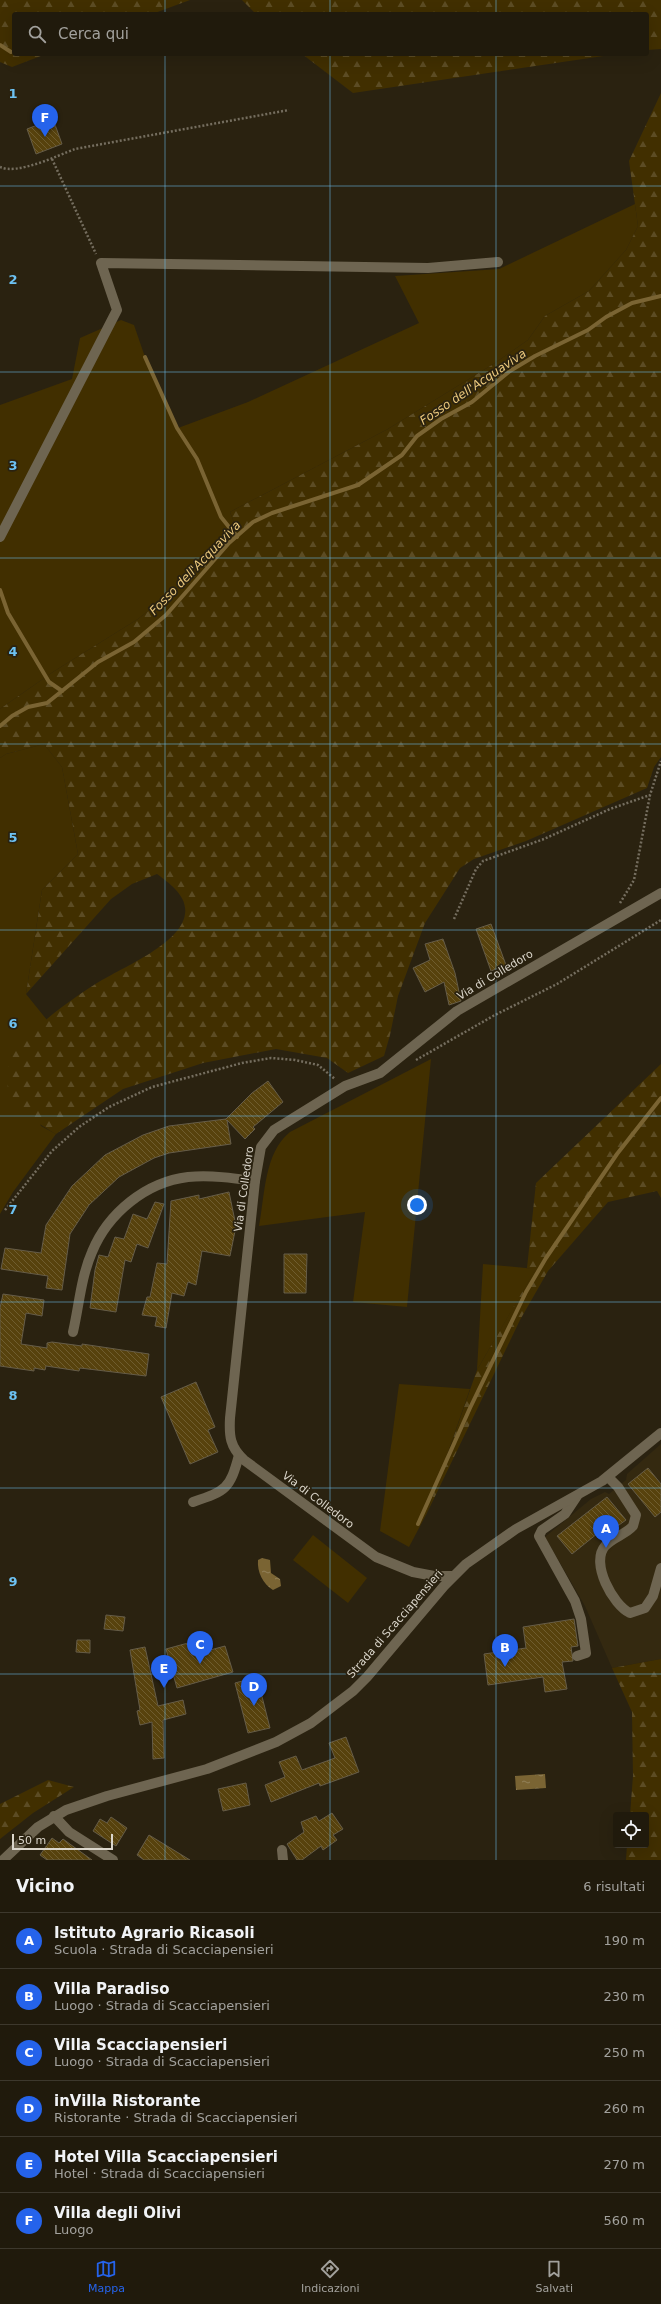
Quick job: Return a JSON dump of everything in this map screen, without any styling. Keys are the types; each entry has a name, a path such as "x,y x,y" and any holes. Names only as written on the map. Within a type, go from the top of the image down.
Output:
{"street":[{"path":"0,537 117,310 101,263 428,268 498,262"},
{"name":"Via di Colledoro","path":"453,1576 419,1574 396,1567 376,1557 239,1455 232,1444 229,1433 255,1182 261,1147 267,1137 279,1126 345,1086 380,1072 457,1011 661,893"},
{"path":"73,1332 92,1251 104,1229 130,1202 159,1184 187,1177 219,1177 255,1182"},
{"name":"Strada di Scacciapensieri","path":"4,1860 30,1833 54,1816 107,1796 207,1769 276,1742 302,1728 336,1705 362,1682 453,1576 470,1560 506,1536 608,1477 661,1432"},
{"path":"193,1502 215,1494 230,1483 239,1455"},
{"path":"608,1477 618,1487 636,1515 634,1526 611,1541 602,1553 601,1569 610,1592 620,1606 630,1613 645,1608 652,1596 661,1568"},
{"path":"577,1496 565,1514 542,1530 539,1536 579,1610 586,1653 577,1656"},
{"path":"54,1816 69,1832 113,1860"}],"path":[{"path":"0,167 8,170 52,159 75,149 289,110"},
{"path":"52,159 101,263"},
{"path":"618,906 634,880 650,795 661,761"},
{"path":"454,919 476,869 483,861 544,839 610,809 650,795"},
{"path":"412,1062 493,1016 557,984 661,920"},
{"path":"5,1210 52,1151 79,1127 109,1107 152,1087 242,1063 271,1058 295,1060 318,1065 345,1086"}],"shaded area":[{"path":"661,1444 661,1659 612,1668 585,1606 545,1537 591,1499 605,1492 609,1494 626,1480 627,1474"}],"green space":[{"path":"0,0 190,0 157,12 12,12 12,56 41,56 12,67 0,62"},
{"path":"242,0 661,0 661,49 649,50 649,12 254,12"},
{"path":"305,56 603,56 353,93"},
{"path":"661,93 661,757 654,767 647,788 526,841 474,859 460,868 425,923 398,996 384,1056 348,1073 327,1058 276,1049 203,1063 123,1089 56,1134 18,1108 11,1100 7,1082 9,1061 11,1056 27,1037 73,999 161,946 181,925 185,914 185,907 184,901 177,891 157,874 132,884 111,899 26,994 42,890 78,854 62,767 44,744 6,754 0,758 0,709 53,672 138,619 180,586 216,541 236,527 230,512 388,429 495,363 528,340 545,316 589,291 626,250 638,226 629,161"},
{"path":"635,204 638,226 626,250 589,291 545,316 528,340 495,363 388,429 230,512 236,527 216,541 180,586 138,619 53,672 0,709 0,405 72,379 80,338 121,320 134,325 145,357 178,428 248,402 419,323 395,276 499,269"},
{"path":"44,744 62,767 78,854 42,890 26,994 47,1020 11,1056 41,1126 56,1134 13,1192 0,1214 0,758 6,754"},
{"path":"431,1059 407,1307 353,1302 365,1212 259,1226 270,1163 281,1141 290,1132"},
{"path":"661,1064 661,1198 657,1191 608,1202 548,1271 520,1320 427,1513 477,1370 535,1270 527,1268 536,1183"},
{"path":"483,1264 536,1269 477,1370"},
{"path":"399,1384 470,1389 427,1513 409,1547 380,1531"},
{"path":"313,1535 367,1578 348,1603 293,1560"},
{"path":"661,1659 661,1860 626,1860 627,1848 649,1848 649,1812 630,1812 633,1776 632,1712 612,1668"},
{"path":"48,1780 74,1787 33,1813 0,1839 0,1804"}],"water":[{"path":"262,1558 270,1560 271,1573 280,1579 281,1586 273,1590 266,1584 260,1573 258,1560"},
{"path":"545,1774 546,1788 516,1790 515,1776"}],"building":[{"path":"53,119 62,144 36,154 27,129"},
{"path":"491,924 506,965 491,971 476,929"},
{"path":"443,939 455,973 461,1001 449,1005 444,982 425,992 413,968 430,960 425,944"},
{"path":"268,1081 283,1102 253,1127 255,1129 245,1139 227,1120 231,1144 169,1153 154,1158 119,1177 89,1205 70,1234 62,1290 46,1288 48,1276 1,1269 5,1248 41,1253 46,1225 72,1186 105,1155 143,1135 169,1126 226,1119 252,1093"},
{"path":"229,1192 236,1226 230,1256 202,1251 196,1285 188,1282 184,1296 172,1293 166,1328 155,1326 157,1317 142,1315 147,1297 150,1297 157,1263 167,1264 171,1201 199,1195 199,1199"},
{"path":"155,1202 164,1204 148,1248 137,1244 131,1262 125,1260 116,1312 90,1308 95,1270 99,1255 108,1257 115,1237 124,1239 133,1214 147,1219"},
{"path":"284,1254 307,1254 306,1293 284,1293"},
{"path":"3,1294 44,1300 42,1316 26,1313 21,1344 47,1348 47,1343 52,1342 82,1346 82,1344 149,1354 146,1376 80,1368 79,1371 46,1366 45,1370 34,1368 34,1371 0,1366 0,1308"},
{"path":"196,1382 215,1427 208,1430 218,1452 190,1464 161,1397"},
{"path":"648,1468 661,1484 661,1512 655,1517 628,1484"},
{"path":"607,1497 626,1520 612,1530 608,1525 572,1554 557,1536"},
{"path":"106,1615 125,1617 123,1631 104,1629"},
{"path":"574,1619 578,1646 571,1647 573,1661 562,1662 567,1689 545,1692 543,1677 488,1685 484,1654 526,1648 523,1627"},
{"path":"77,1640 90,1640 90,1653 76,1652"},
{"path":"188,1643 192,1655 225,1646 233,1672 177,1688 166,1649"},
{"path":"145,1647 158,1706 183,1700 186,1714 163,1720 164,1758 153,1759 152,1722 140,1725 137,1711 140,1710 130,1650"},
{"path":"257,1677 270,1728 248,1733 235,1683"},
{"path":"346,1737 359,1772 320,1786 319,1783 271,1802 265,1785 285,1777 279,1762 296,1756 302,1770 335,1758 329,1743"},
{"path":"246,1783 250,1805 223,1811 218,1789"},
{"path":"332,1813 343,1829 333,1835 337,1840 323,1850 321,1846 302,1860 297,1860 287,1844 304,1832 301,1822 316,1816 319,1821"},
{"path":"111,1817 127,1828 116,1846 93,1831 100,1819 107,1823"},
{"path":"149,1835 190,1860 144,1860 137,1855"},
{"path":"52,1838 59,1843 63,1839 92,1860 47,1860 40,1855"}],"waterway":[{"path":"0,45 11,52"},
{"name":"Fosso dell'Acquaviva","path":"0,726 12,716 28,707 47,703 98,662 134,642 166,615 229,543 253,522 272,513 358,485 402,455 417,436 441,419 472,402 510,371 535,356 588,330 606,317 632,303 661,296"},
{"path":"145,357 177,428 197,459 221,517 237,537"},
{"path":"0,590 8,613 49,682 62,691"},
{"path":"418,1524 470,1408 526,1292 546,1258 617,1154 661,1098"}],"place":[{"name":"Villa degli Olivi","path":"45,137"},
{"name":"Istituto Agrario Ricasoli","path":"606,1548"},
{"name":"Villa Scacciapensieri","path":"200,1664"},
{"name":"Villa Paradiso","path":"505,1667"},
{"name":"Hotel Villa Scacciapensieri","path":"164,1688"},
{"name":"inVilla Ristorante","path":"254,1706"}]}
